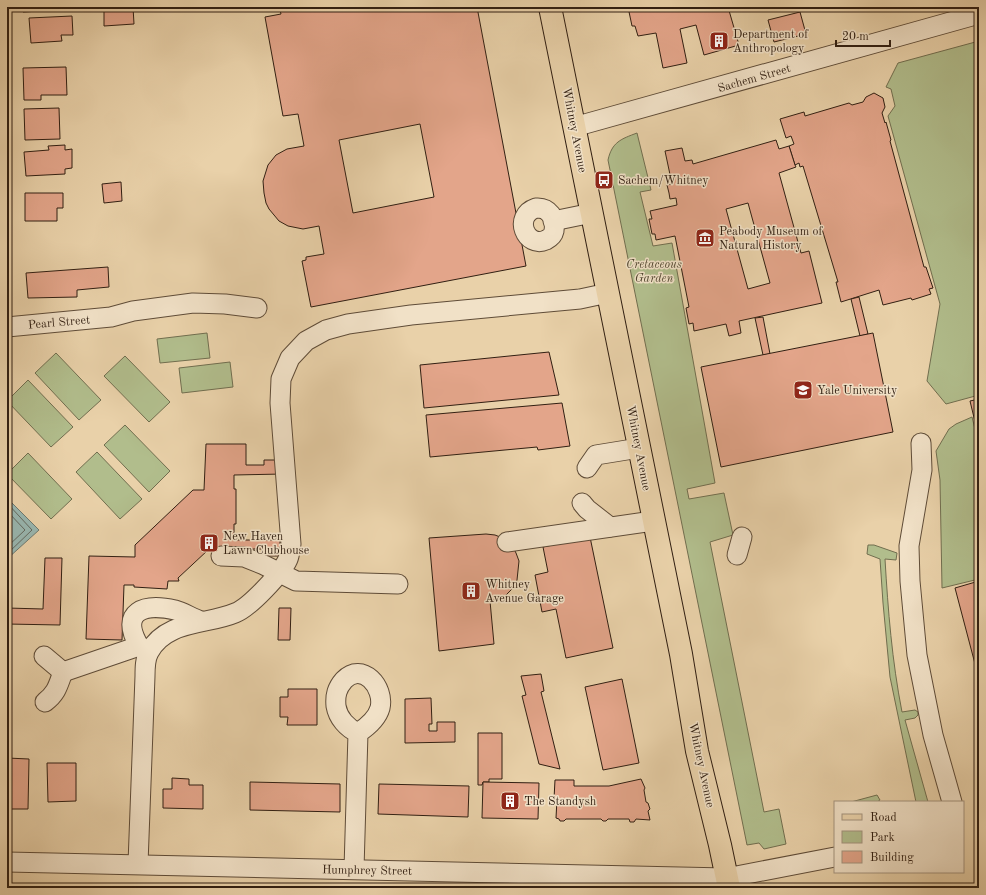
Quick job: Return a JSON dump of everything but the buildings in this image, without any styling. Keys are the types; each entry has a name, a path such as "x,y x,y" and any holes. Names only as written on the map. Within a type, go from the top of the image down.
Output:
{"main road":[{"name":"Whitney Avenue","path":"550,7 681,654 697,751 728,883"}],"street":[{"name":"Sachem Street","path":"574,127 979,14"},
{"path":"553,221 592,214"},
{"path":"63,672 144,649 164,635 180,627 224,617 237,612 253,600 279,573 288,559 291,544 280,403 282,379 290,358 306,341 326,330 348,324 411,315 580,299 608,293"},
{"name":"Pearl Street","path":"7,327 111,317 133,311 194,303 226,304 257,308"},
{"path":"921,443 922,470 909,546 913,611 917,655 931,728 952,801"},
{"path":"587,468 596,455 639,448"},
{"path":"582,503 610,527"},
{"path":"507,542 654,521"},
{"path":"221,556 244,557 296,581 398,584"},
{"path":"138,864 145,676 144,649 134,638 132,625 134,618 140,611 152,607 176,610 201,621"},
{"path":"44,656 63,672"},
{"path":"44,702 52,696 56,690 63,672"},
{"path":"354,869 358,733"},
{"name":"Humphrey Street","path":"7,862 354,869 554,881 728,883 834,857"}],"green space":[{"path":"979,41 979,395 946,404 927,381 940,304 888,116 895,106 891,89 886,87 898,63"},
{"name":"Cretaceous Garden","path":"637,133 651,190 640,192 653,246 672,243 715,483 687,489 689,499 724,493 733,535 710,542 764,812 779,809 786,844 764,849 759,843 747,845 608,160 612,149 618,142"},
{"path":"207,333 210,358 160,363 157,339"},
{"path":"56,353 101,400 79,420 35,373"},
{"path":"125,356 170,402 149,422 104,376"},
{"path":"230,362 233,387 182,393 179,368"},
{"path":"28,380 73,427 51,447 7,401"},
{"path":"972,417 979,445 979,579 942,588 940,480 936,451 949,429"},
{"path":"125,425 170,471 149,492 104,445"},
{"path":"97,452 142,499 120,519 76,472"},
{"path":"28,453 72,499 51,519 7,474"},
{"path":"868,545 874,545 897,553 896,560 885,559 893,655 902,712 915,710 918,712 918,715 915,718 905,720 928,801 916,801 890,677 880,559 867,554"},
{"path":"877,795 880,800 878,801 855,801"}],"water":[{"path":"7,498 39,530 7,559"}],"place":[{"name":"Department of Anthropology","path":"719,41"},
{"name":"Sachem/Whitney","path":"604,180"},
{"name":"Peabody Museum of Natural History","path":"705,238"},
{"name":"Yale University","path":"803,390"},
{"name":"New Haven Lawn Clubhouse","path":"209,543"},
{"name":"Whitney Avenue Garage","path":"471,591"},
{"name":"The Standysh","path":"510,801"}]}
